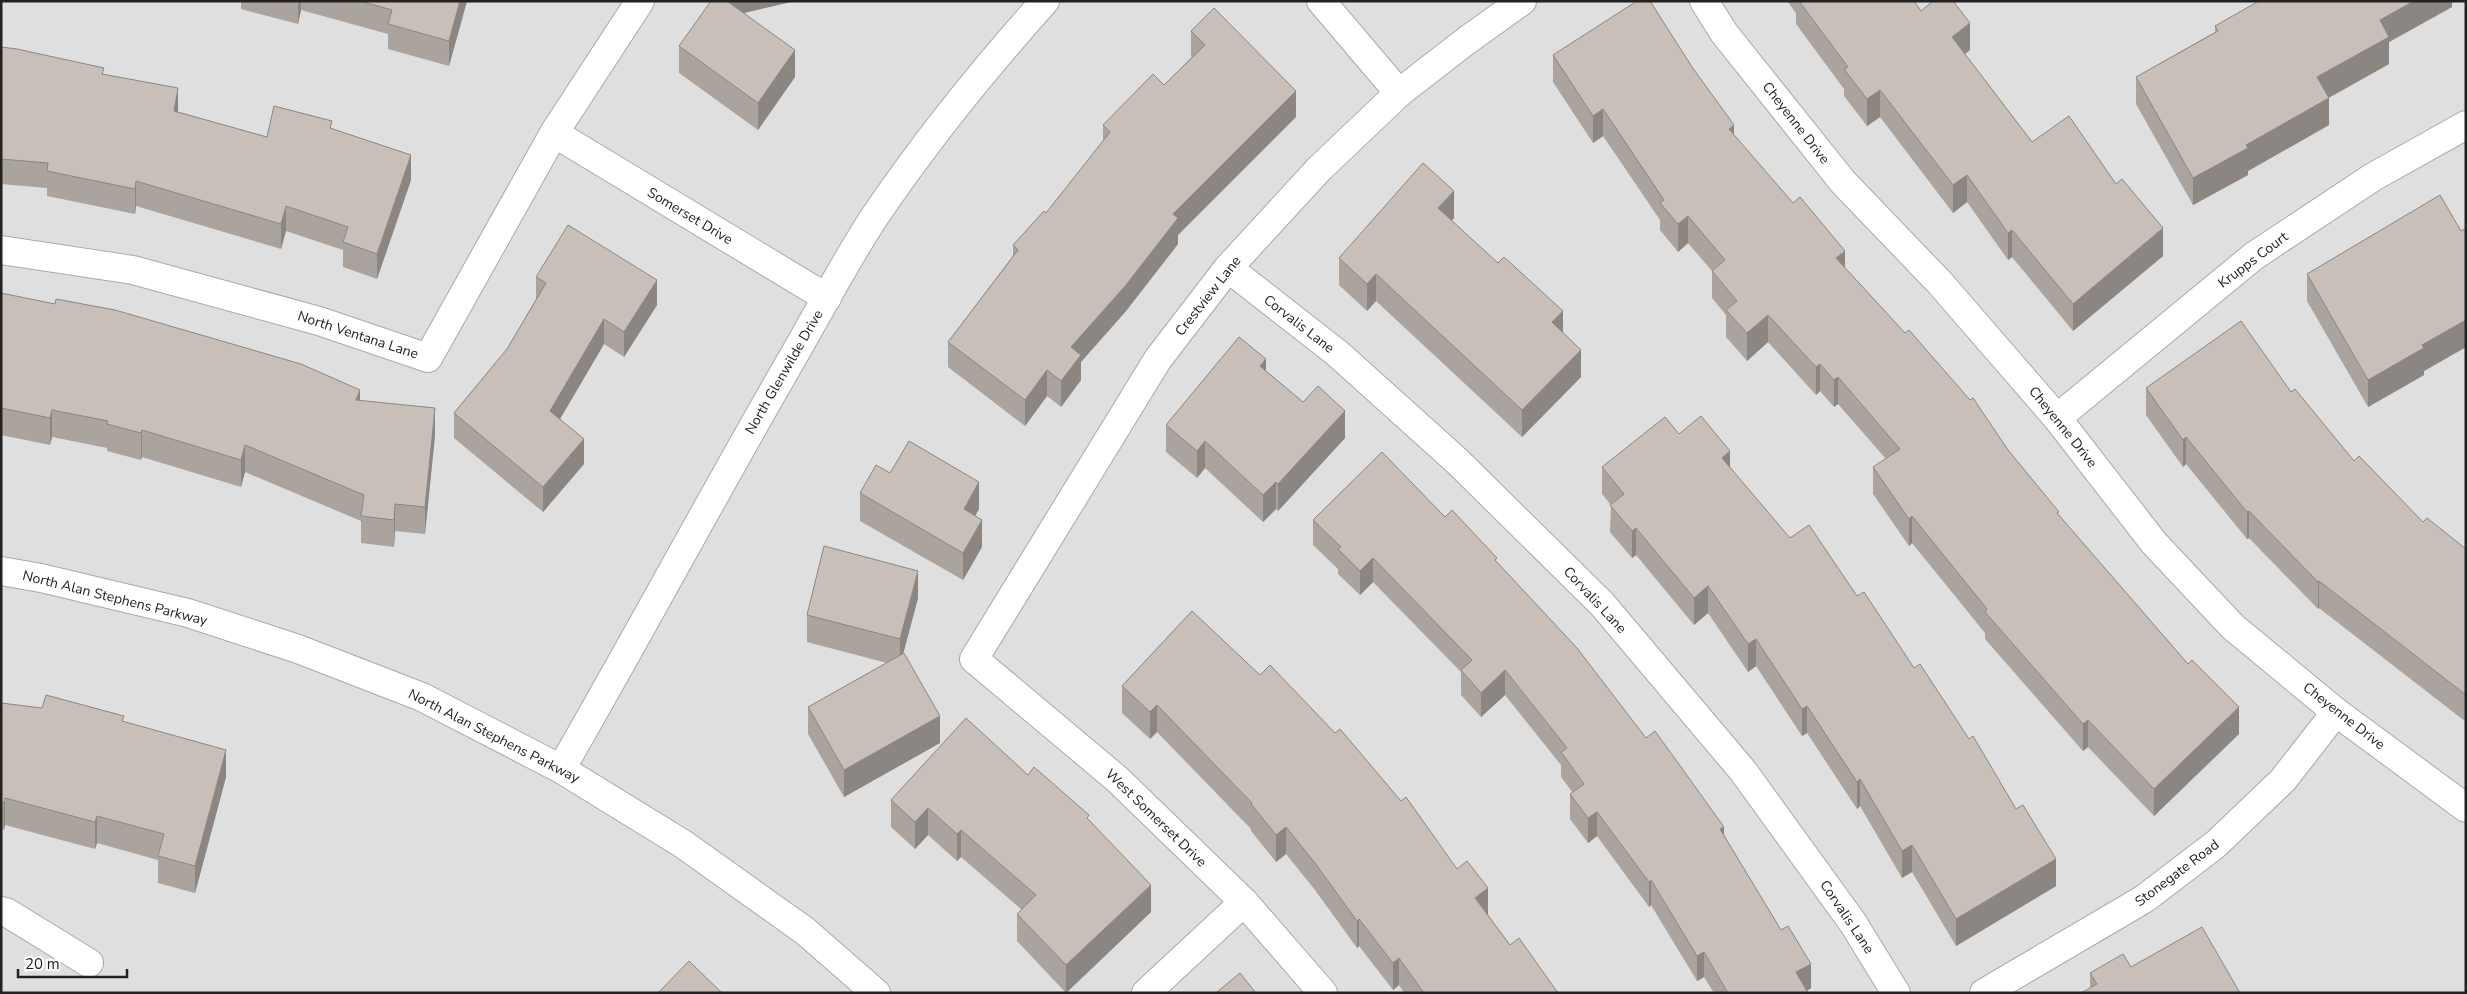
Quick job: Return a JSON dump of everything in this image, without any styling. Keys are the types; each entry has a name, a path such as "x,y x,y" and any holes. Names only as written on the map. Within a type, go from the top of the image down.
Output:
{"street":[{"name":"North Ventana Lane","path":"1,250 133,270 319,321 428,358 554,134 640,1"},
{"name":"North Glenwilde Drive","path":"561,769 628,653 721,482 874,218 940,127 1007,44 1045,1"},
{"path":"1321,1 1399,93"},
{"name":"Crestview Lane","path":"974,659 1158,359 1228,268 1319,169 1399,93 1466,41 1522,1"},
{"name":"Cheyenne Drive","path":"1704,1 1724,33 1843,182 1940,283 2057,418 2154,543 2233,627 2336,712 2466,808"},
{"name":"Krupps Court","path":"2057,418 2254,256 2373,177 2466,125"},
{"name":"Somerset Drive","path":"554,134 827,298"},
{"name":"Corvalis Lane","path":"1228,268 1336,353 1457,461 1602,604 1743,771 1853,923 1896,993"},
{"name":"North Alan Stephens Parkway","path":"1,571 41,578 188,613 298,649 422,696 561,769 684,844 804,931 876,993"},
{"name":"West Somerset Drive","path":"974,659 1117,779 1244,902 1323,993"},
{"name":"Stonegate Road","path":"1984,993 2144,899 2216,844 2283,780 2336,712"},
{"path":"1146,993 1244,902"},
{"path":"1,911 6,912 89,963"}],"shaded area":[{"path":"1,1 2466,1 2466,993 1,993"}],"building":[{"path":"360,1 460,1 449,41 388,24 392,10"},
{"path":"711,1 727,1 795,50 758,103 679,46"},
{"path":"1637,1 1650,1 1692,67 1734,125 1729,129 1793,203 1800,197 1845,251 1836,258 1905,333 1909,330 1970,400 1973,398 2008,450 2059,512 2057,513 2188,664 2192,660 2239,707 2154,789 2088,720 2083,724 1985,612 1987,609 1912,516 1909,519 1873,467 1900,449 1838,377 1834,380 1820,364 1816,367 1768,315 1747,333 1726,310 1737,301 1712,271 1725,260 1688,216 1678,224 1660,203 1664,200 1603,109 1593,116 1553,55"},
{"path":"1799,1 1914,1 1921,11 1933,1 1953,1 1970,23 1952,37 2032,142 2069,116 2116,184 2122,179 2163,228 2073,304 2012,230 2008,233 1967,175 1953,185 1880,90 1867,99 1844,69 1848,67"},
{"path":"2259,1 2414,1 2380,20 2389,37 2317,77 2329,98 2246,145 2248,148 2193,178 2136,77 2218,31 2215,26"},
{"path":"1214,8 1296,91 1173,214 1178,218 1126,285 1071,347 1081,355 1061,381 1047,370 1025,400 948,342 1018,250 1013,245 1044,211 1046,213 1110,132 1103,125 1153,74 1164,85 1205,45 1191,31"},
{"path":"1,47 104,68 102,74 178,88 174,111 267,137 274,106 332,121 330,128 411,155 377,254 343,242 348,227 286,206 281,224 136,181 135,189 47,171 48,163 1,159"},
{"path":"1423,163 1454,191 1438,208 1498,263 1504,257 1563,311 1552,322 1581,350 1522,410 1376,274 1367,284 1339,258"},
{"path":"2440,195 2461,231 2466,228 2466,320 2422,345 2424,348 2368,380 2307,274"},
{"path":"568,225 657,280 624,332 604,319 550,411 584,439 543,487 454,413 507,349 546,283 536,277"},
{"path":"1,293 55,304 56,299 115,310 301,364 360,390 356,400 435,408 425,507 395,504 394,520 361,516 364,495 245,445 241,460 142,430 141,433 107,424 108,421 52,410 50,418 1,408"},
{"path":"2241,321 2291,392 2295,389 2354,461 2359,456 2423,522 2427,518 2466,549 2466,695 2318,582 2249,511 2247,512 2186,437 2183,440 2146,388"},
{"path":"1239,337 1266,359 1260,366 1303,402 1318,386 1345,411 1278,484 1276,482 1263,495 1205,441 1197,451 1166,425"},
{"path":"1701,416 1730,451 1722,458 1790,538 1809,525 1857,596 1864,592 1914,668 1920,664 1969,739 1973,736 2016,809 2023,805 2056,859 1956,919 1912,845 1902,851 1860,779 1857,782 1807,706 1802,709 1756,639 1748,644 1708,586 1694,598 1636,528 1632,531 1610,505 1624,494 1602,467 1665,417 1679,434"},
{"path":"909,441 979,482 964,509 982,520 963,553 860,493 876,465 890,473"},
{"path":"1382,452 1445,517 1452,510 1497,558 1495,560 1577,648 1646,738 1655,731 1724,827 1720,829 1781,930 1788,926 1811,964 1796,972 1808,993 1728,993 1704,952 1697,956 1651,880 1649,882 1597,812 1588,818 1570,794 1584,784 1561,752 1567,748 1505,670 1481,693 1461,670 1472,660 1373,558 1360,571 1338,549 1341,547 1313,520"},
{"path":"824,546 918,571 900,639 807,615"},
{"path":"1192,611 1260,675 1270,665 1335,733 1340,729 1401,801 1406,797 1457,869 1467,861 1488,888 1475,898 1510,945 1519,938 1558,993 1424,993 1399,958 1393,963 1359,919 1357,921 1286,827 1276,835 1252,803 1157,705 1150,712 1122,686"},
{"path":"904,653 940,716 844,770 808,707"},
{"path":"46,695 124,716 122,721 226,750 195,866 158,856 164,834 97,816 95,822 5,798 4,803 1,802 1,703 42,708"},
{"path":"966,718 1028,775 1034,767 1089,815 1087,818 1151,885 1066,965 1017,914 1036,895 961,830 957,834 928,808 915,822 891,800"},
{"path":"2202,927 2240,993 2081,993 2097,984 2090,973 2123,954 2131,967"},
{"path":"689,961 722,993 658,993"},
{"path":"1240,973 1256,993 1216,993"}]}
